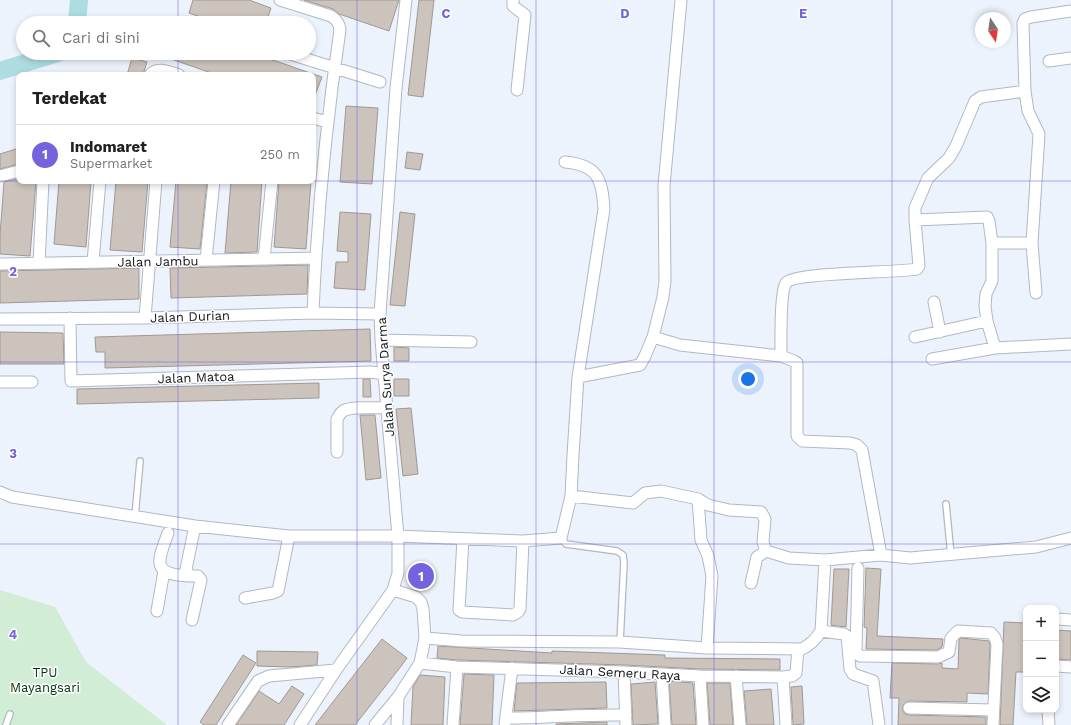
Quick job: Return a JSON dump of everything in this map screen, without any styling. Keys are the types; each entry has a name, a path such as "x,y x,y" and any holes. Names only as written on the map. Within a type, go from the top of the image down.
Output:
{"street":[{"path":"280,0 336,19 340,30 327,122 313,313"},
{"name":"Jalan Surya Darma","path":"300,725 336,670 393,590 398,573 398,536 380,314 396,88 406,0"},
{"path":"513,0 513,6 524,15 516,90"},
{"path":"578,377 640,365 653,337 663,297 665,281 664,186 681,0"},
{"path":"1036,293 1032,243 1039,134 1028,111 1025,91 1023,28 1025,19 1071,11"},
{"path":"1050,61 1071,58"},
{"path":"310,60 380,82"},
{"path":"154,72 160,70 168,72"},
{"path":"781,356 783,297 785,284 790,279 816,276 917,269 919,266 919,259 915,208 928,178 948,158 956,146 975,101 981,97 1025,91"},
{"path":"316,119 327,122"},
{"path":"0,492 12,497 135,517 195,526 289,536 398,536 523,541 561,538 571,496 572,455 578,377 604,209 603,190 598,178 591,168 579,163 565,162"},
{"path":"0,176 16,172"},
{"path":"39,263 43,184"},
{"path":"93,262 100,184"},
{"path":"145,318 156,184"},
{"path":"206,260 214,184"},
{"path":"264,259 272,184"},
{"path":"915,220 986,217 989,221 992,243 992,281 986,294 985,306 987,322 995,348"},
{"path":"992,243 1032,243"},
{"name":"Jalan Jambu","path":"0,264 316,258"},
{"path":"934,302 940,332"},
{"name":"Jalan Durian","path":"0,319 145,318 313,313 380,314"},
{"name":"Jalan Matoa","path":"70,318 71,381 371,372 384,374"},
{"path":"915,337 987,322"},
{"path":"653,337 680,345 781,356 797,363 797,436 799,440 802,441 850,443 857,445 862,450 881,555"},
{"path":"381,340 471,342"},
{"path":"932,360 995,348 1071,344"},
{"path":"0,382 32,382"},
{"path":"337,452 337,419 342,411 350,409 387,408"},
{"path":"571,496 633,503 645,493 661,492 698,499 708,505 728,510 761,512 765,518 763,542 766,551"},
{"path":"698,499 701,540 708,556 712,576 707,648"},
{"path":"189,576 186,570 195,526"},
{"path":"168,533 159,557 159,563 164,571 177,575 198,576 201,580 192,620"},
{"path":"245,598 278,591 289,536"},
{"path":"766,551 789,558 825,560 881,555 910,558 1036,547 1071,538"},
{"path":"463,539 459,610 462,612 513,615 520,609 523,541"},
{"path":"751,583 757,557 766,551"},
{"path":"425,638 462,641 620,642 707,648 802,649 816,639 820,631 825,560"},
{"path":"858,568 856,650 857,654 860,656 938,657 949,652 951,638 958,631 991,633 997,644 993,725"},
{"path":"157,611 164,571"},
{"path":"375,725 398,696 420,663 425,638 423,609 421,602 416,597 393,590"},
{"path":"1059,619 1071,620"},
{"path":"820,631 844,634 847,636 850,669 853,674 873,681 879,725"},
{"path":"786,725 783,677 792,676 796,673 798,649"},
{"name":"Jalan Semeru Raya","path":"420,663 457,667 700,676 783,677"},
{"path":"1059,666 1071,667"},
{"path":"453,725 457,667"},
{"path":"512,668 506,721 626,720 624,672"},
{"path":"228,725 258,681 269,676 336,670"},
{"path":"662,674 665,725"},
{"path":"700,676 703,725"},
{"path":"736,676 740,725"},
{"path":"397,725 398,696"},
{"path":"909,708 993,710"},
{"path":"1048,713 1048,725"}],"lane":[{"path":"135,517 140,462"},
{"path":"946,504 951,555"},
{"path":"561,538 566,544 617,551 623,555 624,562 620,642"},
{"path":"6,725 10,714"}],"green space":[{"name":"TPU Mayangsari","path":"0,590 55,607 86,662 167,725 0,725"}],"building":[{"path":"193,0 249,0 271,8 268,16 197,16 189,13"},
{"path":"304,0 399,0 389,31 339,14 333,9"},
{"path":"419,0 434,0 423,97 408,95"},
{"path":"131,60 147,62 144,72 128,72"},
{"path":"174,60 273,60 307,72 208,72"},
{"path":"316,75 322,77 316,93"},
{"path":"346,106 378,108 372,184 340,182"},
{"path":"16,149 16,165 0,169 0,154"},
{"path":"407,152 423,154 420,170 405,168"},
{"path":"16,179 16,184 36,184 30,256 0,254 4,182"},
{"path":"59,184 91,184 86,247 54,244"},
{"path":"116,184 148,184 142,252 110,250"},
{"path":"176,184 207,184 200,249 170,247"},
{"path":"231,184 262,184 257,252 225,253"},
{"path":"279,184 311,184 306,249 274,247"},
{"path":"340,212 371,214 365,290 334,288 336,262 348,262 348,252 337,251"},
{"path":"400,212 415,214 405,306 390,305"},
{"path":"308,265 307,294 171,298 170,268"},
{"path":"139,268 139,299 0,303 0,271"},
{"path":"370,329 371,361 105,368 105,352 96,352 95,337"},
{"path":"0,332 63,333 64,364 0,364"},
{"path":"394,347 409,348 409,361 394,361"},
{"path":"363,379 370,379 371,397 363,397"},
{"path":"394,379 409,379 409,396 394,396"},
{"path":"319,383 319,398 77,404 77,389"},
{"path":"411,408 418,474 403,476 396,409"},
{"path":"360,415 375,415 381,478 366,480"},
{"path":"866,568 881,569 877,636 943,639 942,647 937,650 866,649 867,628 864,627"},
{"path":"834,569 849,569 846,627 831,625"},
{"path":"1004,622 1023,623 1023,672 1016,672 1013,725 1000,725"},
{"path":"1059,630 1071,631 1071,660 1059,659"},
{"path":"382,639 407,658 402,665 355,725 315,725"},
{"path":"959,639 989,641 988,694 967,693 967,702 909,701 903,705 903,711 905,714 909,715 986,717 986,725 898,725 899,698 890,698 892,663 942,663 942,668 958,669"},
{"path":"438,646 552,653 552,651 665,655 665,658 780,659 780,670 700,669 457,660 437,658"},
{"path":"257,651 318,652 317,665 290,667 257,666"},
{"path":"243,655 256,663 216,725 204,725 200,722"},
{"path":"464,674 494,675 492,725 460,725"},
{"path":"420,675 445,677 443,725 411,725 413,687"},
{"path":"669,681 693,683 696,725 672,725"},
{"path":"606,682 607,708 514,711 517,683"},
{"path":"655,682 658,724 633,725 631,684"},
{"path":"707,683 730,683 733,725 710,725"},
{"path":"292,686 304,694 284,725 236,725 259,691 279,704"},
{"path":"802,686 804,724 793,725 791,687"},
{"path":"771,689 774,725 747,725 744,691"},
{"path":"607,722 607,725 556,725 556,724"}],"waterway":[{"path":"78,16 79,0"},
{"path":"0,71 35,60"}],"place":[{"name":"Indomaret","path":"421,576"}]}
